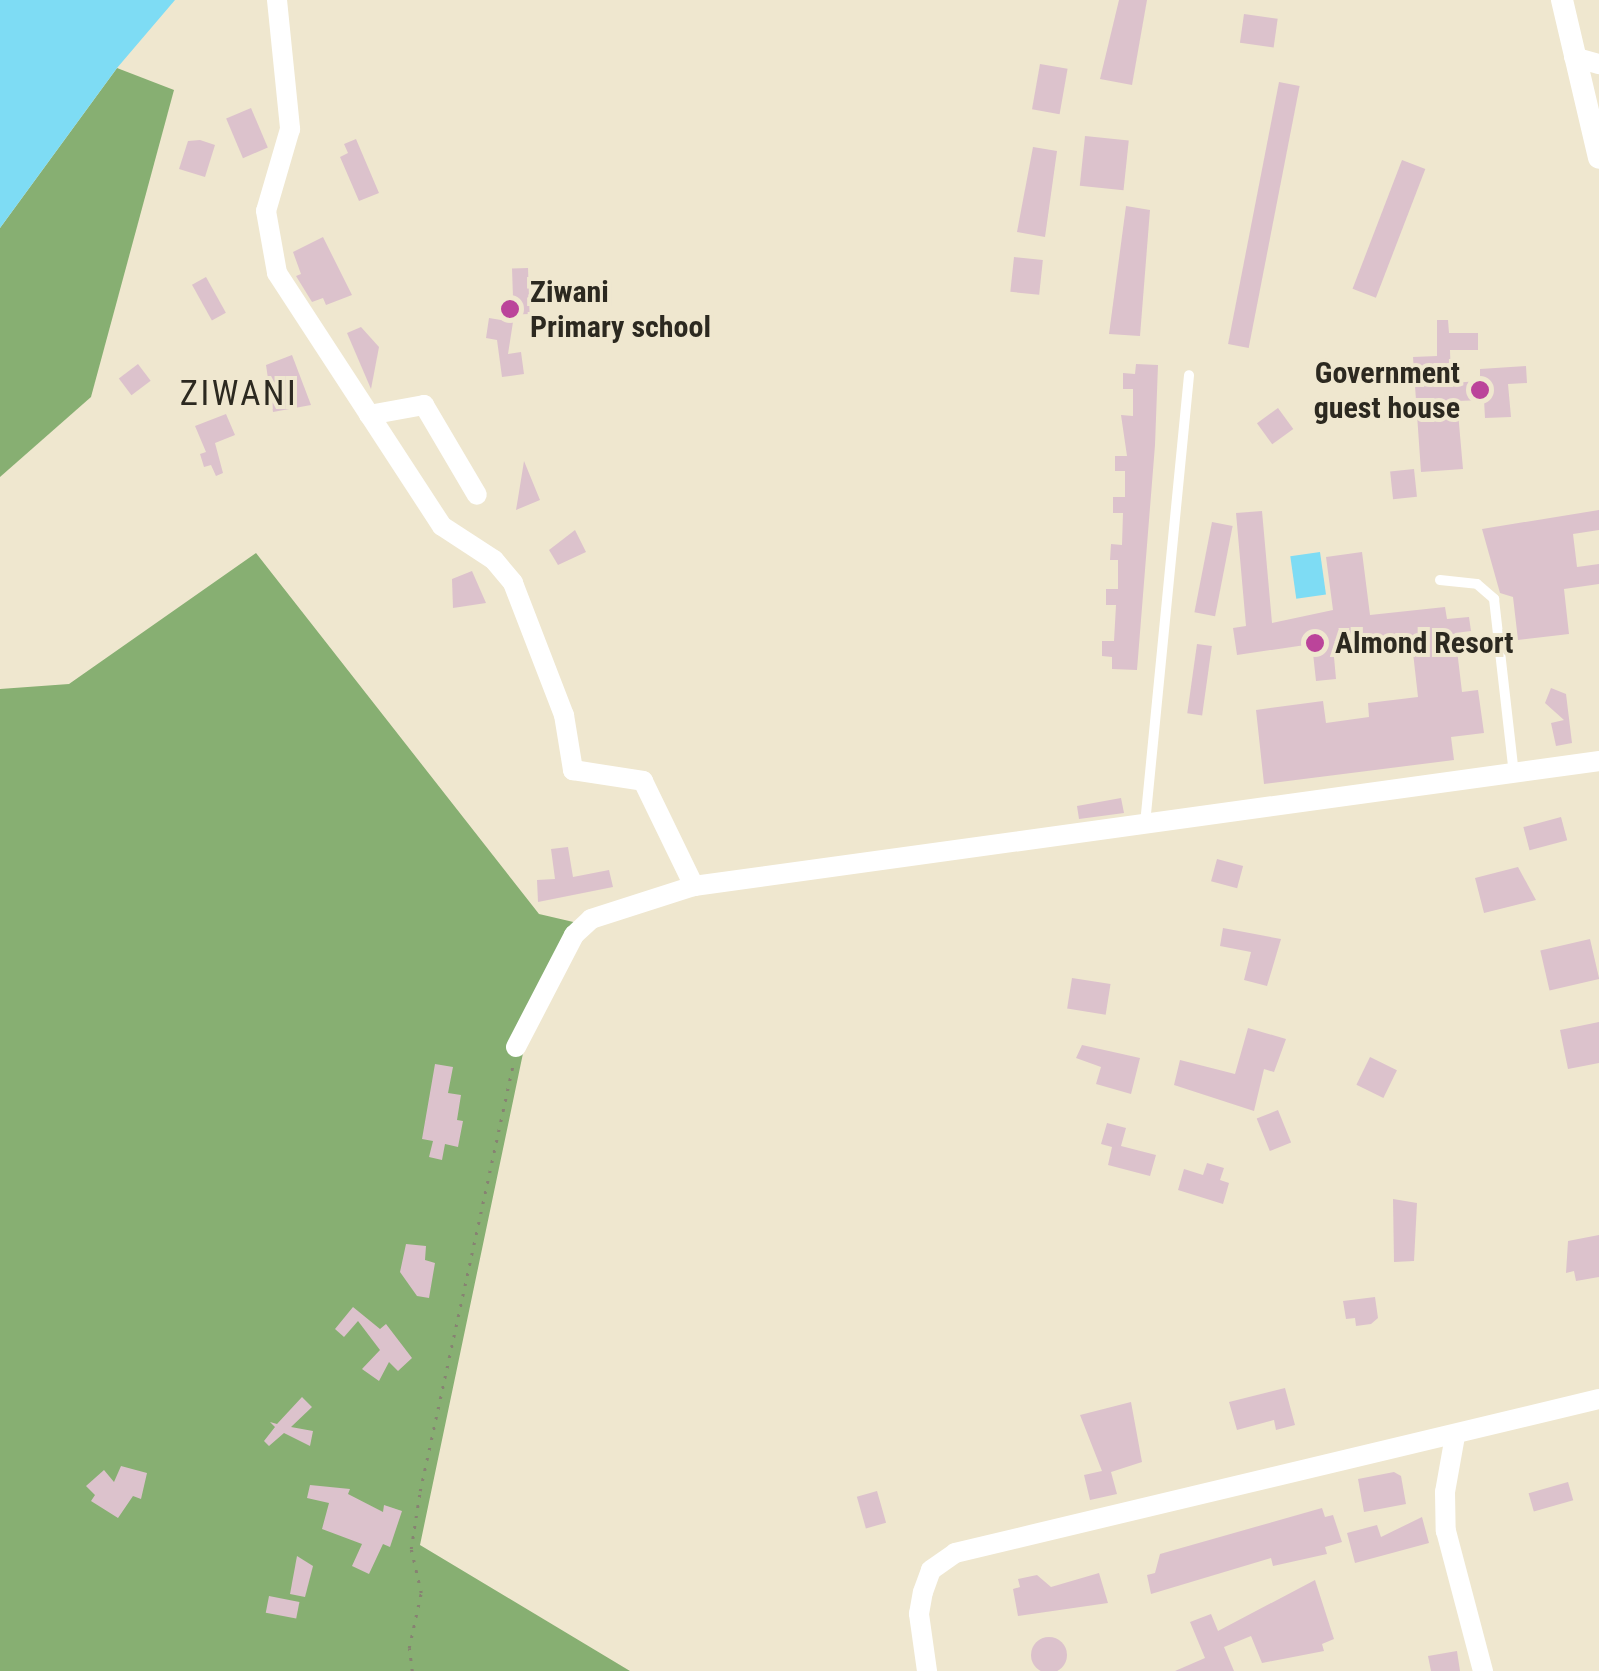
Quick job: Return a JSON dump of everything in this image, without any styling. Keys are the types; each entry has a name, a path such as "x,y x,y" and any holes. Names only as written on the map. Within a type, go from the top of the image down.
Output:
{"street":[{"path":"277,0 290,129 270,186 267,237 277,273 442,526 494,560 513,583 564,715 572,770 643,781 694,886"},
{"path":"1562,0 1599,158"},
{"path":"1574,57 1599,64"},
{"path":"370,415 424,405 476,495"},
{"path":"516,1047 574,935 591,919 694,886 1514,775 1599,760"},
{"path":"928,1671 919,1614 923,1592 932,1570 955,1553 1599,1399"},
{"path":"1455,1436 1444,1492 1446,1531 1483,1671"}],"lane":[{"path":"1145,825 1189,375"},
{"path":"1440,580 1477,584 1494,598 1514,775"}],"path":[{"path":"412,1671 408,1648 421,1593 411,1550 420,1491 516,1047"}],"green space":[{"path":"117,68 174,90 91,397 0,477 0,228"},
{"path":"256,553 539,914 582,924 526,1039 420,1545 630,1671 0,1671 0,689 69,684"}],"water":[{"path":"0,0 175,0 117,68 0,228"},
{"path":"1320,552 1326,595 1296,599 1290,556"}],"building":[{"path":"1119,0 1147,0 1132,85 1100,79"},
{"path":"1244,14 1278,19 1274,47 1240,43"},
{"path":"1040,64 1068,69 1060,114 1032,109"},
{"path":"1279,82 1300,86 1249,348 1228,344"},
{"path":"251,108 268,148 243,158 226,119"},
{"path":"1085,136 1129,141 1124,190 1080,186"},
{"path":"356,139 379,193 359,201 340,157 348,153 344,144"},
{"path":"188,141 215,145 205,177 179,169"},
{"path":"1033,147 1057,151 1045,237 1017,232"},
{"path":"1402,160 1425,169 1376,298 1353,289"},
{"path":"1126,206 1150,210 1140,336 1109,334"},
{"path":"323,237 352,295 326,305 323,298 312,302 296,276 301,274 293,252"},
{"path":"1014,257 1043,260 1039,295 1010,292"},
{"path":"528,268 530,314 514,315 512,269"},
{"path":"206,277 226,313 212,321 192,285"},
{"path":"489,318 513,322 508,354 521,352 524,374 502,377 497,340 486,338"},
{"path":"1437,320 1448,320 1449,333 1478,333 1478,350 1450,350 1451,383 1480,381 1480,369 1526,366 1527,383 1508,384 1511,417 1485,418 1484,400 1457,401 1463,469 1421,472 1413,357 1437,356"},
{"path":"361,327 379,347 371,389 347,333"},
{"path":"292,355 311,405 273,412 266,365"},
{"path":"138,364 151,381 131,395 119,378"},
{"path":"1136,364 1158,365 1137,670 1112,669 1112,657 1102,656 1102,641 1114,641 1116,605 1106,605 1106,589 1118,589 1118,560 1110,560 1111,544 1122,545 1123,513 1113,513 1113,497 1125,497 1125,471 1115,471 1115,456 1127,456 1121,415 1133,416 1133,389 1123,389 1123,373 1135,374"},
{"path":"1278,408 1293,429 1272,444 1257,423"},
{"path":"226,414 235,435 215,443 223,473 216,476 211,465 204,467 200,454 206,452 195,426"},
{"path":"524,461 540,500 516,510 519,492"},
{"path":"1414,469 1417,497 1393,499 1390,472"},
{"path":"1599,510 1599,530 1573,534 1577,567 1599,564 1599,584 1564,589 1569,634 1518,640 1513,597 1500,593 1482,529"},
{"path":"1262,511 1272,623 1333,610 1326,557 1362,552 1370,615 1445,607 1447,619 1469,617 1471,631 1455,633 1462,692 1478,690 1484,733 1451,737 1454,760 1264,784 1256,710 1323,701 1326,723 1369,717 1368,703 1418,697 1412,644 1393,647 1392,639 1333,646 1336,679 1316,681 1312,644 1237,655 1233,628 1246,626 1236,513"},
{"path":"1212,522 1233,526 1215,616 1194,612"},
{"path":"575,530 586,552 558,565 549,550"},
{"path":"472,571 486,603 453,608 452,579"},
{"path":"1197,644 1212,646 1202,715 1187,713"},
{"path":"1551,688 1566,694 1572,743 1556,746 1551,723 1564,720 1545,703"},
{"path":"1121,798 1124,813 1079,819 1077,806"},
{"path":"1561,817 1567,840 1530,850 1523,827"},
{"path":"568,847 573,877 609,870 613,887 538,902 537,880 555,879 551,849"},
{"path":"1217,859 1243,866 1237,888 1211,881"},
{"path":"1518,867 1536,900 1484,913 1475,878"},
{"path":"1223,928 1281,939 1267,986 1244,980 1251,952 1220,946"},
{"path":"1590,939 1599,979 1550,990 1540,950"},
{"path":"1072,978 1111,984 1106,1015 1067,1009"},
{"path":"1599,1022 1599,1063 1568,1069 1560,1030"},
{"path":"1248,1028 1286,1039 1274,1072 1264,1069 1254,1111 1174,1085 1180,1060 1235,1074"},
{"path":"1082,1045 1140,1058 1131,1094 1096,1084 1101,1067 1076,1058"},
{"path":"1370,1057 1397,1070 1383,1098 1356,1085"},
{"path":"435,1064 453,1067 448,1093 461,1095 457,1120 463,1121 458,1147 445,1144 442,1160 429,1157 433,1141 422,1139"},
{"path":"1278,1110 1291,1142 1270,1151 1257,1119"},
{"path":"1107,1123 1126,1128 1121,1146 1156,1155 1150,1176 1108,1165 1112,1147 1101,1144"},
{"path":"1207,1163 1224,1168 1220,1180 1229,1183 1223,1204 1178,1190 1184,1169 1203,1175"},
{"path":"1393,1199 1417,1203 1414,1261 1394,1262"},
{"path":"1599,1235 1599,1277 1576,1281 1574,1271 1566,1273 1568,1241"},
{"path":"406,1244 426,1246 425,1260 435,1263 429,1298 417,1296 400,1272"},
{"path":"1375,1297 1378,1318 1371,1324 1356,1326 1355,1318 1346,1319 1343,1301"},
{"path":"353,1307 380,1329 386,1324 412,1358 398,1371 389,1362 379,1381 362,1369 380,1350 358,1321 344,1337 335,1329"},
{"path":"1285,1388 1295,1425 1276,1430 1274,1420 1237,1430 1229,1402"},
{"path":"302,1397 312,1407 291,1427 313,1431 310,1446 284,1433 269,1446 264,1441 275,1427 270,1422 277,1424"},
{"path":"1131,1402 1142,1462 1111,1472 1117,1494 1090,1500 1084,1475 1102,1471 1080,1415"},
{"path":"121,1466 147,1473 141,1499 133,1496 118,1518 91,1501 95,1495 86,1486 104,1470 114,1482"},
{"path":"1394,1472 1401,1476 1406,1504 1364,1512 1358,1479"},
{"path":"1568,1482 1573,1500 1534,1512 1529,1493"},
{"path":"310,1485 350,1489 348,1494 383,1512 384,1505 402,1511 390,1547 383,1544 369,1574 352,1566 362,1544 322,1529 329,1503 307,1498"},
{"path":"877,1491 886,1523 866,1529 857,1497"},
{"path":"1322,1508 1325,1517 1333,1515 1342,1542 1325,1547 1327,1554 1273,1566 1271,1558 1151,1594 1147,1575 1155,1573 1160,1554"},
{"path":"1422,1517 1429,1543 1355,1563 1347,1533 1377,1525 1381,1537"},
{"path":"297,1556 313,1566 305,1597 290,1594"},
{"path":"1099,1573 1108,1603 1018,1616 1013,1589 1020,1587 1018,1579 1037,1575 1051,1587"},
{"path":"1315,1580 1334,1639 1322,1644 1324,1651 1262,1663 1251,1636 1224,1647 1234,1671 1175,1671 1205,1658 1190,1622 1211,1614 1218,1631"},
{"path":"269,1596 299,1602 296,1619 266,1613"},
{"path":"1049,1637 1062,1642 1067,1655 1062,1668 1049,1673 1036,1668 1031,1655 1036,1642"},
{"path":"1457,1651 1460,1671 1431,1671 1428,1656"}],"place":[{"name":"Ziwani Primary school","path":"510,309"},
{"name":"Government guest house","path":"1480,390"},
{"name":"Almond Resort","path":"1315,643"}],"district":[{"name":"ZIWANI","path":"239,394"}]}
